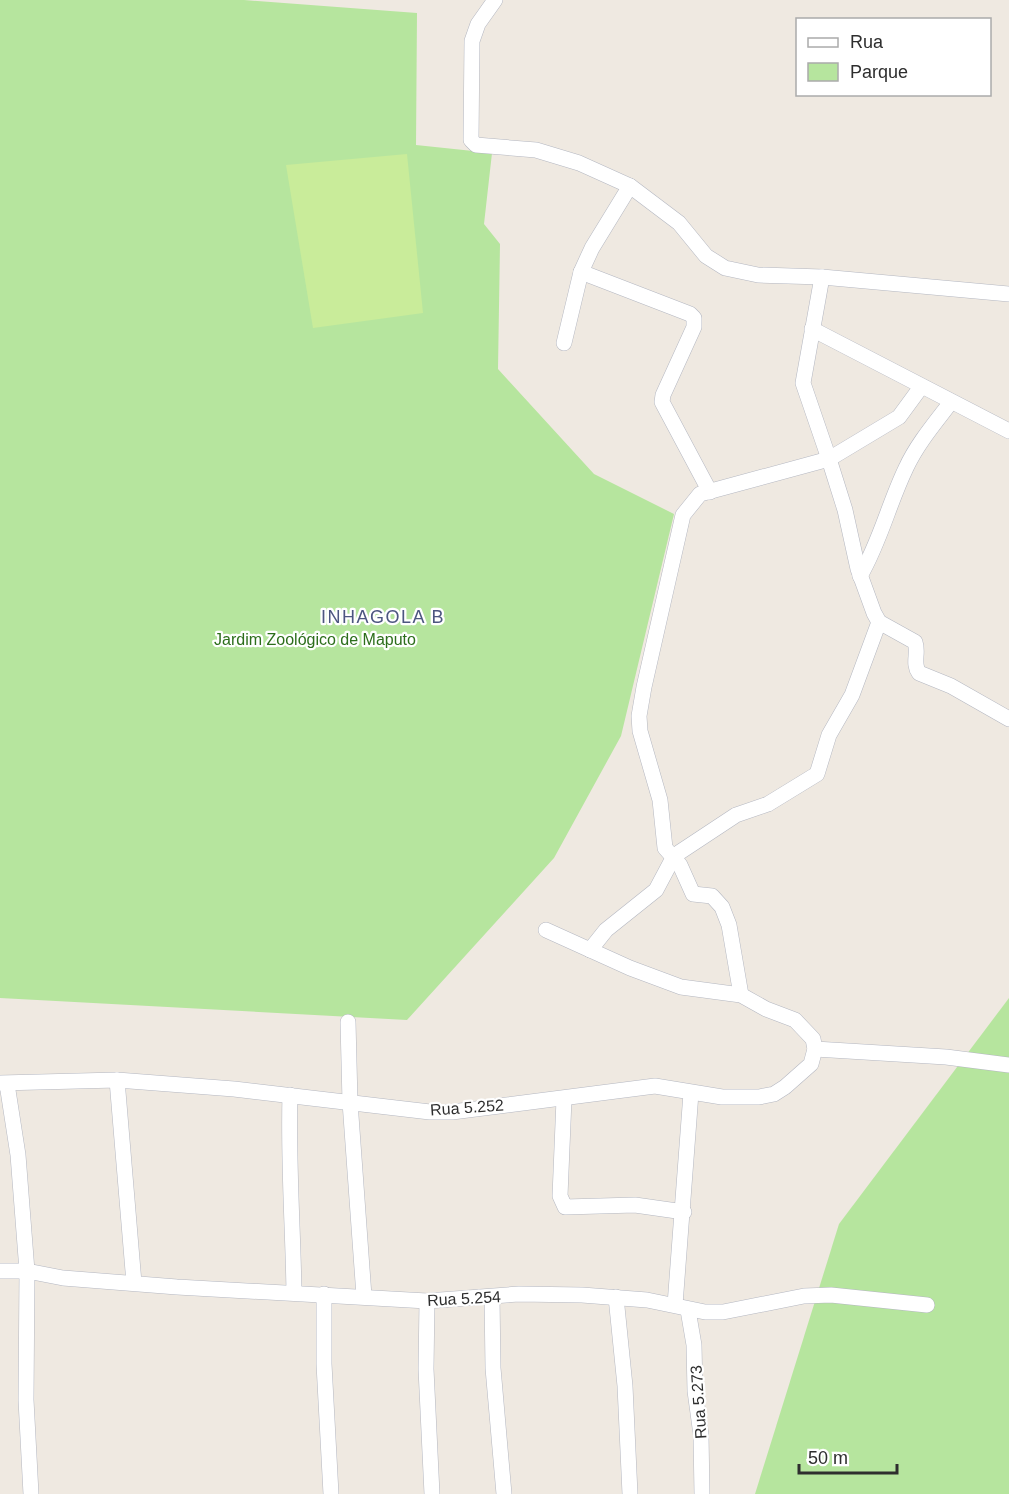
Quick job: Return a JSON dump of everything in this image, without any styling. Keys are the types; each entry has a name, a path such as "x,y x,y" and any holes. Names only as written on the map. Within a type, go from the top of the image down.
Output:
{"street":[{"path":"495,0 478,24 472,41 471,140 482,146 536,150 579,163 630,186 679,223 706,256 725,268 758,275 822,278 1009,294"},
{"path":"564,343 581,272 592,248 630,186"},
{"path":"581,272 690,314 694,318 694,327 663,395 662,402 710,492"},
{"path":"822,278 803,383 829,459 860,576 879,622 915,642 917,647 915,665 919,673 951,686 1009,719"},
{"path":"812,329 1009,431"},
{"path":"741,995 727,918 712,896 693,894 683,872 665,848 660,800 640,731 639,716 657,623 683,515 696,498 710,492 829,459 899,417 921,387"},
{"path":"860,576 877,542 906,467 917,446 951,402"},
{"path":"590,950 606,930 656,890 673,858 736,814 768,804 817,774 829,735 852,695 879,622"},
{"path":"546,930 681,987 741,995 766,1009 795,1020 813,1039 815,1049 956,1058 1009,1065"},
{"path":"348,1022 350,1102 364,1296"},
{"name":"Rua 5.252","path":"4,1084 117,1080 452,1112 655,1086 736,1098 774,1094 811,1064 815,1049"},
{"path":"117,1080 134,1283"},
{"path":"4,1084 18,1155 27,1271 26,1400 31,1494"},
{"name":"Rua 5.273","path":"691,1093 681,1308 694,1345 695,1391 701,1435 702,1494"},
{"path":"290,1095 288,1158 294,1237 294,1293"},
{"path":"564,1099 560,1196 565,1207 635,1205 684,1212"},
{"name":"Rua 5.254","path":"0,1271 27,1271 63,1278 134,1283 427,1301 545,1293 616,1297 681,1308 723,1312 804,1296 831,1296 927,1305"},
{"path":"324,1294 324,1364 331,1494"},
{"path":"492,1297 493,1368 504,1494"},
{"path":"616,1297 625,1386 630,1494"},
{"path":"427,1301 426,1369 432,1494"}],"green space":[{"name":"Jardim Zoológico de Maputo","path":"0,0 244,0 417,13 416,145 492,153 484,224 500,244 498,369 594,474 674,514 621,736 554,858 407,1020 0,998"},
{"path":"407,154 423,313 313,328 286,165"},
{"path":"1009,998 1009,1494 755,1494 839,1224"}],"district":[{"name":"INHAGOLA B","path":"383,617"}]}
